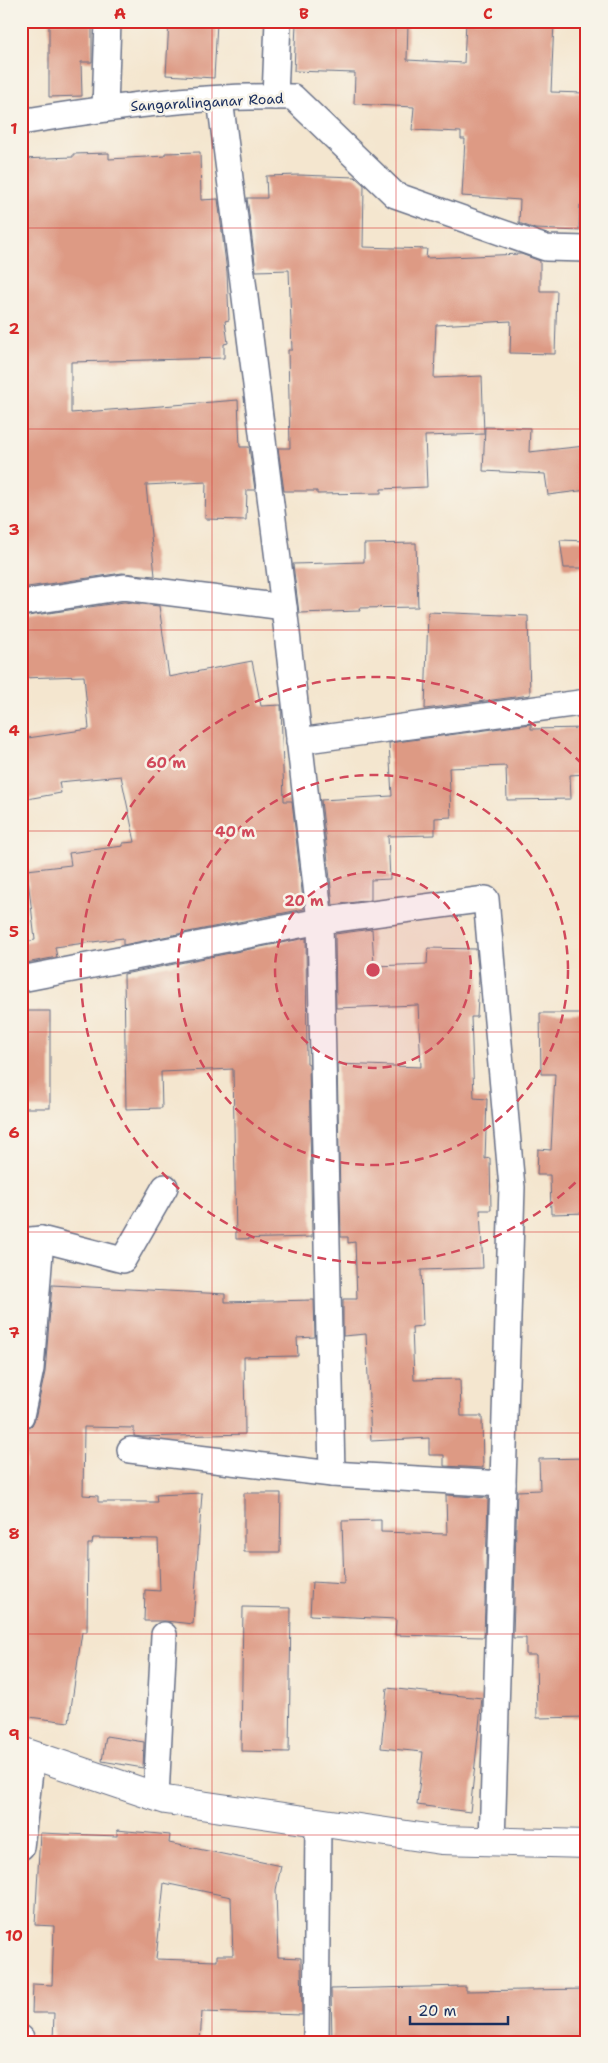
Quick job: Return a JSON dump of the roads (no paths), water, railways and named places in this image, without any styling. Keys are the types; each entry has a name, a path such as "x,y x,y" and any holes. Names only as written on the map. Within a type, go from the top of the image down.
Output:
{"street":[{"path":"105,108 108,21"},
{"path":"275,97 278,21"},
{"name":"Sangaralinganar Road","path":"21,122 105,108 220,99 293,98 395,195 546,248 587,249"},
{"path":"220,99 284,607 320,921 332,1474"},
{"path":"21,603 124,587 284,607"},
{"path":"299,740 587,702"},
{"path":"21,979 320,921 486,899 512,1187 492,1842"},
{"path":"21,1416 31,1369 31,1240 123,1260 165,1187"},
{"path":"130,1450 332,1474 503,1484"},
{"path":"156,1797 164,1635"},
{"path":"21,1848 26,1753 166,1800 441,1840 587,1844"},
{"path":"316,2042 318,1823"},
{"path":"21,2038 22,2042"}]}
